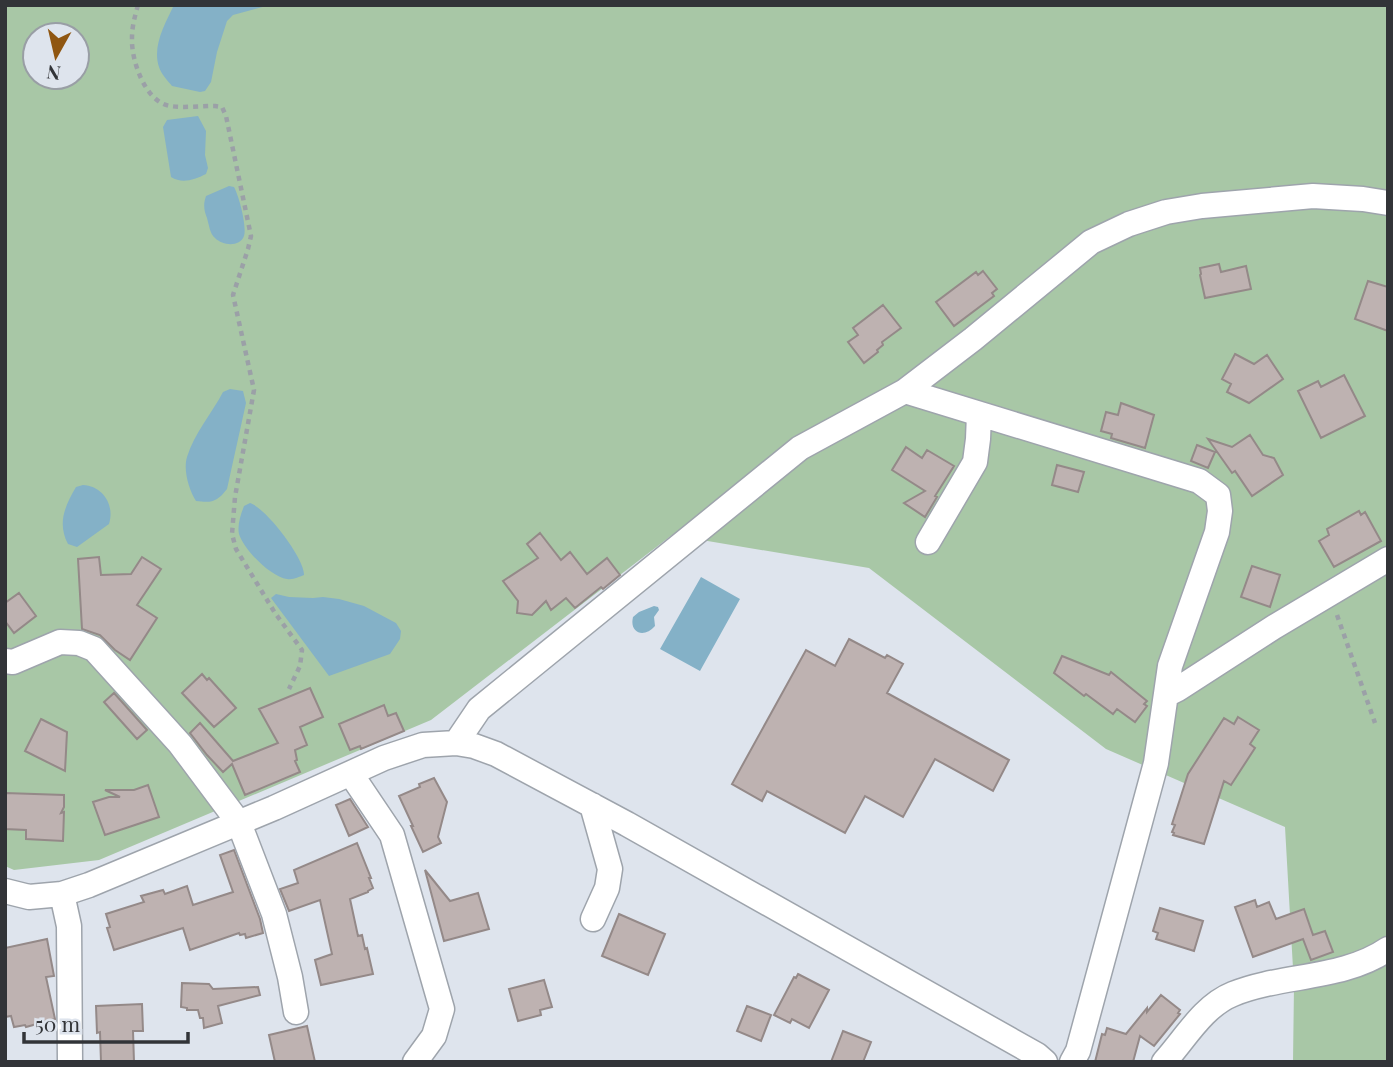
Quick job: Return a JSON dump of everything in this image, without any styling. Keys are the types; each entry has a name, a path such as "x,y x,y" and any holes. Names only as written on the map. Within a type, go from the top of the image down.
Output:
{"street":[{"path":"456,743 479,709 800,449 905,391 1091,242 1129,224 1166,212 1202,206 1313,195 1388,203"},
{"path":"905,391 1199,481 1218,495 1220,511 1217,532 1170,666 1156,762 1078,1051 1072,1062"},
{"path":"928,542 975,462 979,414"},
{"path":"1166,695 1388,559"},
{"path":"5,661 13,662 60,642 79,643 94,649 180,744 239,823 274,914 296,1012"},
{"path":"5,891 29,897 62,894 89,886 384,758 423,745 456,743 496,754 592,805 967,1014 1045,1062"},
{"path":"351,774 392,835 442,1009 434,1036 415,1062"},
{"path":"592,805 610,869 607,888 593,919"},
{"path":"62,894 69,926 70,1062"},
{"path":"1164,1062 1207,1012 1231,995 1348,967 1388,949"}],"path":[{"path":"138,5 131,41 147,90 155,100 169,106 222,107 226,116 251,236 233,295 254,390 235,497 232,534 236,549 275,613 302,650 300,666 289,689"},
{"path":"1332,593 1337,615 1375,723"}],"green space":[{"path":"5,5 1388,5 1388,1062 1293,1062 1294,986 1285,827 1106,749 869,568 672,535 431,720 99,860 14,870 5,866"}],"water":[{"path":"174,5 270,5 233,15 227,21 211,82 205,91 200,92 172,86 159,67 158,43"},
{"path":"198,116 206,131 206,174 188,180 175,179 171,177 163,127 167,120"},
{"path":"229,186 234,187 238,197 245,231 242,240 231,244 222,243 213,236 204,207 206,196"},
{"path":"230,389 243,391 246,403 227,489 214,501 196,501 187,480 187,457 223,392"},
{"path":"83,485 102,493 109,504 110,517 109,524 77,547 68,544 63,522 72,494 76,487"},
{"path":"250,503 265,514 292,547 304,575 292,579 281,577 266,568 246,548 239,534 239,527 244,506"},
{"path":"701,577 740,599 700,671 660,649"},
{"path":"276,594 339,599 364,606 396,623 401,631 400,639 390,654 329,676 271,598"},
{"path":"654,606 659,610 654,617 655,626 647,632 639,632 633,627 633,617"}],"building":[{"path":"1219,264 1221,272 1246,266 1251,289 1205,298 1200,268"},
{"path":"983,271 997,289 992,293 994,296 954,326 936,302 976,272 978,275"},
{"path":"1368,281 1388,287 1388,331 1355,319"},
{"path":"883,305 901,328 882,342 878,352 864,363 848,342 858,335 853,328"},
{"path":"1235,354 1254,364 1267,355 1283,379 1249,403 1227,392 1231,384 1222,379"},
{"path":"1344,375 1365,416 1321,438 1298,391 1318,381 1321,387"},
{"path":"1121,403 1154,415 1145,448 1111,438 1112,434 1101,431 1106,412 1118,415"},
{"path":"1250,435 1263,455 1274,458 1283,475 1252,496 1208,439 1232,447"},
{"path":"1197,445 1215,452 1208,468 1191,461"},
{"path":"906,447 922,458 927,450 954,466 925,517 904,503 925,491 892,470"},
{"path":"1057,465 1084,472 1078,492 1052,485"},
{"path":"1359,511 1361,515 1365,512 1381,541 1334,567 1319,541 1329,535 1327,529"},
{"path":"540,533 561,560 570,552 587,574 607,558 620,575 575,608 566,598 551,610 546,601 532,615 517,613 518,601 503,581 538,558 527,544"},
{"path":"99,557 101,575 131,574 142,557 161,569 137,605 157,618 130,660 100,635 82,629 78,559"},
{"path":"1252,566 1280,575 1270,607 1241,597"},
{"path":"19,593 36,616 14,633 5,621 5,603"},
{"path":"849,639 885,658 887,655 903,664 887,693 1009,760 993,791 935,759 903,817 865,796 845,833 767,791 762,801 732,784 806,650 835,666"},
{"path":"1062,656 1109,675 1111,672 1147,701 1144,704 1147,706 1135,722 1117,709 1113,714 1054,673"},
{"path":"202,674 207,680 209,678 236,708 214,727 182,693"},
{"path":"310,688 323,717 300,727 307,745 295,750 295,761 300,772 245,795 232,764 223,772 190,733 200,723 233,761 278,743 259,709"},
{"path":"114,693 147,730 137,739 104,702"},
{"path":"384,705 388,716 396,713 404,731 361,749 360,746 350,750 339,724"},
{"path":"1238,717 1259,730 1250,744 1255,748 1231,785 1224,781 1204,844 1173,835 1175,825 1172,824 1188,774 1224,718 1234,724"},
{"path":"41,719 67,732 65,771 25,751"},
{"path":"434,778 447,802 438,837 441,843 423,852 399,796"},
{"path":"148,785 159,817 105,835 93,802 120,797 105,790 134,790"},
{"path":"5,793 64,795 61,813 64,812 63,841 26,839 26,830 5,829"},
{"path":"350,799 368,827 349,836 336,805"},
{"path":"357,843 373,888 350,899 358,936 362,935 373,974 321,985 315,960 332,954 320,900 289,911 280,889 298,883 294,870"},
{"path":"234,850 263,933 246,938 245,934 239,933 190,950 183,928 114,950 106,914 144,902 141,896 163,890 165,894 187,886 193,905 233,892 220,855"},
{"path":"425,870 450,901 478,893 489,929 444,941"},
{"path":"1255,900 1257,907 1269,902 1276,919 1304,909 1313,935 1325,931 1333,952 1311,960 1303,939 1253,957 1235,907"},
{"path":"1160,908 1203,921 1194,951 1156,939 1158,933 1153,931"},
{"path":"619,914 665,934 648,975 602,956"},
{"path":"47,939 54,976 46,977 55,1019 26,1027 14,1027 11,1016 5,1017 5,948"},
{"path":"798,974 829,990 809,1028 792,1019 790,1023 774,1015"},
{"path":"544,980 552,1007 540,1010 541,1015 518,1021 509,989"},
{"path":"182,983 209,984 213,989 258,987 260,995 218,1006 222,1023 204,1028 203,1018 200,1018 198,1010 181,1007"},
{"path":"1161,995 1180,1010 1180,1014 1154,1046 1140,1036 1133,1062 1095,1062 1102,1034 1105,1035 1107,1028 1126,1034"},
{"path":"142,1004 143,1031 133,1031 134,1062 101,1062 96,1006"},
{"path":"747,1006 771,1015 761,1041 737,1031"},
{"path":"307,1026 315,1062 275,1062 269,1035"},
{"path":"843,1031 871,1042 863,1062 831,1062"}]}
